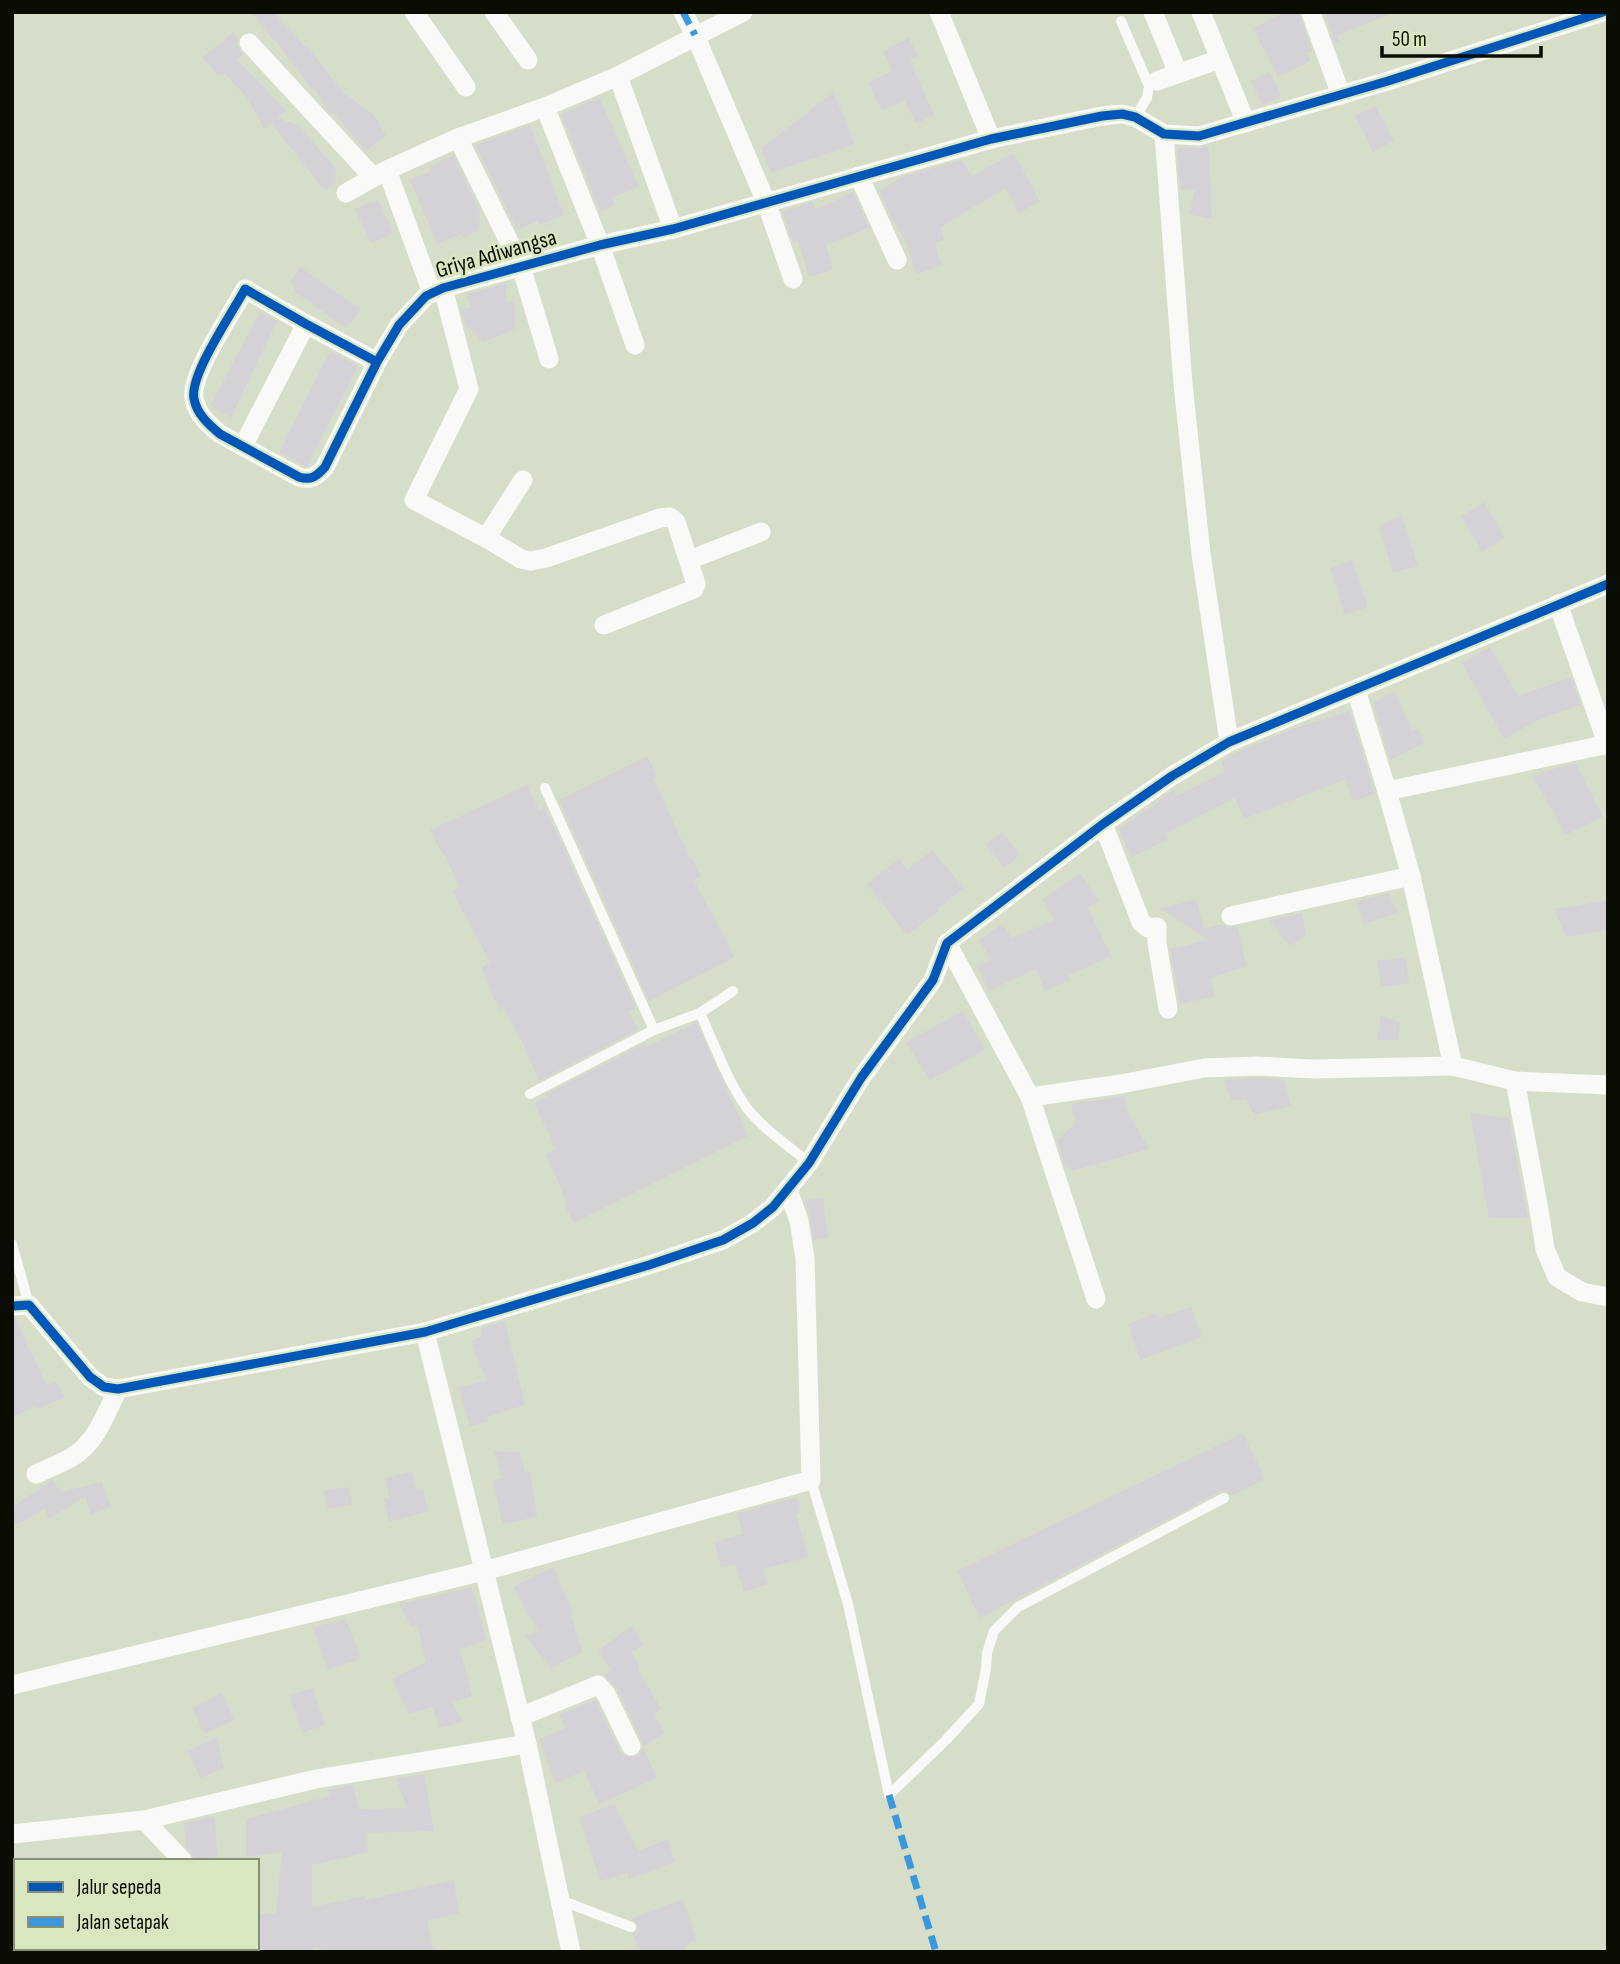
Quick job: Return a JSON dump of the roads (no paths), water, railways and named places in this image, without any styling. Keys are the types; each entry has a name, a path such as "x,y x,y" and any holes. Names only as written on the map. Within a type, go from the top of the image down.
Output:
{"street":[{"path":"414,12 466,87"},
{"path":"494,12 528,60"},
{"path":"682,12 695,35 766,202 793,279"},
{"path":"346,193 458,138 545,107 618,76 743,12"},
{"path":"939,12 991,139"},
{"path":"1153,12 1178,73"},
{"path":"1201,12 1246,123"},
{"path":"1135,117 1164,134 1199,136 1341,95 1603,12"},
{"path":"1311,13 1341,95"},
{"path":"249,43 380,174 438,290 468,389 414,500 521,559 531,561 660,518 670,517 676,522 696,584 694,589 604,625"},
{"path":"1157,81 1220,59"},
{"path":"618,76 673,229"},
{"path":"545,107 600,245 635,345"},
{"name":"Griya Adiwangsa","path":"306,324 246,289 207,354 194,384 193,397 199,412 220,434 306,480 319,474 325,467 377,362 399,325 426,296 438,290 600,245 673,229 991,139 1102,116 1122,114 1135,117"},
{"path":"1164,134 1183,384 1201,554 1229,742"},
{"path":"458,138 521,266 549,359"},
{"path":"859,176 897,260"},
{"path":"243,446 306,324 377,362"},
{"path":"486,538 523,480"},
{"path":"689,560 761,532"},
{"path":"20,1306 90,1377 104,1387 118,1388 425,1332 723,1240 774,1207 788,1190 861,1078 933,980 947,943 1103,824 1172,776 1229,742 1608,584"},
{"path":"1387,791 1608,745 1558,604"},
{"path":"1356,690 1410,876 1453,1066"},
{"path":"1103,824 1140,922 1148,928 1157,928 1168,1009"},
{"path":"1231,916 1410,876"},
{"path":"947,943 1030,1097 1096,1299"},
{"path":"1030,1097 1121,1084 1204,1068 1257,1066 1313,1069 1453,1066 1515,1081 1608,1085"},
{"path":"1515,1081 1545,1249 1557,1277 1582,1292 1608,1297"},
{"path":"12,1685 484,1571 811,1480 805,1258 800,1222 788,1190"},
{"path":"425,1332 527,1744 571,1952"},
{"path":"36,1474 82,1450 95,1435 118,1388"},
{"path":"520,1717 598,1685 606,1693 631,1746"},
{"path":"12,1834 144,1820 316,1779 527,1744"},
{"path":"144,1820 181,1859"}],"lane":[{"path":"1121,21 1149,86 1147,98 1135,117"},
{"path":"545,788 654,1030"},
{"path":"530,1094 654,1030 701,1013 733,991"},
{"path":"701,1013 748,1110 808,1163"},
{"path":"12,1244 20,1306"},
{"path":"811,1480 848,1604 889,1795 979,1704 987,1653 994,1631 1017,1607 1224,1498"},
{"path":"560,1900 631,1927"}]}
